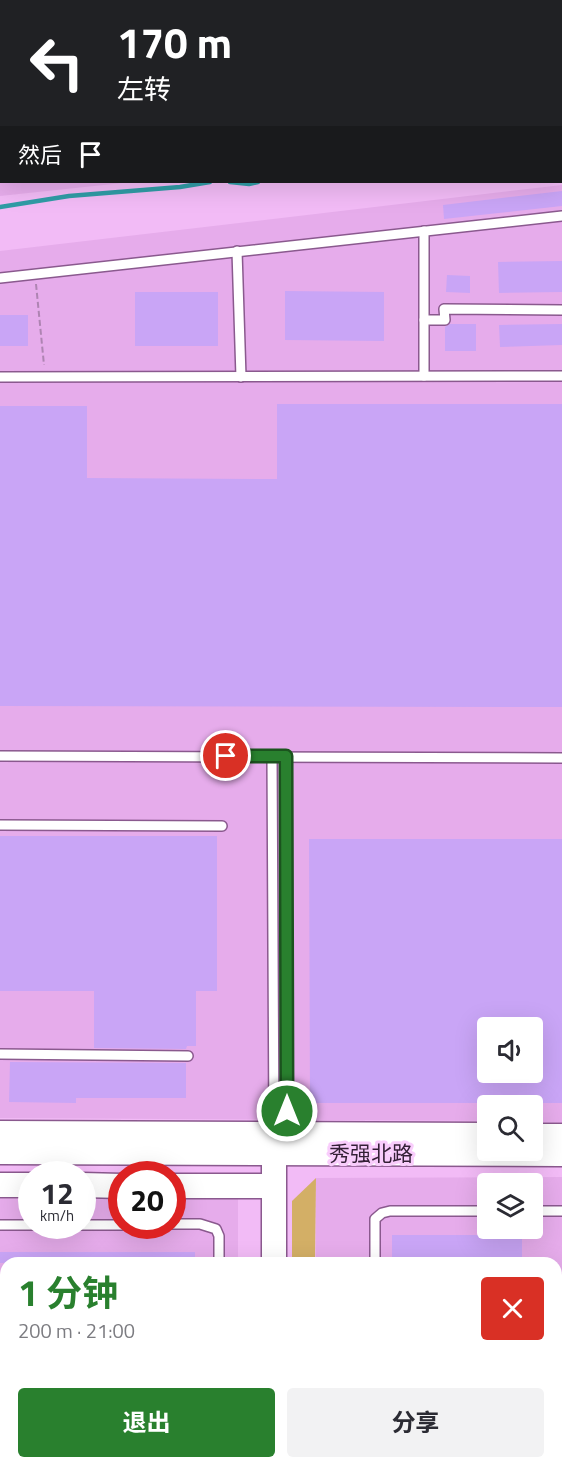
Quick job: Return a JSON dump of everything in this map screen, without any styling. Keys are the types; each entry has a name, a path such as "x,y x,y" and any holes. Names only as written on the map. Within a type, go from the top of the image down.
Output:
{"street":[{"path":"0,1133 279,1156 477,1137"},
{"path":"543,1136 562,1136"},
{"name":"秀强北路","path":"0,1152 279,1156 562,1166"},
{"name":"秀强北路","path":"0,1164 279,1156 562,1154"},
{"path":"186,1182 279,1156"},
{"path":"274,1257 279,1156"},
{"path":"0,1185 18,1185"}],"lane":[{"path":"0,278 562,216"},
{"path":"424,231 424,376"},
{"path":"237,251 240,377"},
{"path":"424,320 445,320 444,309 562,310"},
{"path":"0,377 562,376"},
{"path":"0,756 562,758"},
{"path":"272,756 279,1156"},
{"path":"279,1156 286,756"},
{"path":"0,825 222,826"},
{"path":"0,1054 188,1056"},
{"path":"375,1257 375,1219 382,1213 390,1211 477,1211"},
{"path":"543,1211 562,1211"},
{"path":"186,1224 200,1224 216,1229 219,1236 219,1257"},
{"path":"0,1225 18,1225"}],"path":[{"path":"35,274 45,377"}],"shaded area":[{"path":"0,183 123,183 0,196"},
{"path":"562,185 562,1122 543,1122 543,1095 477,1095 477,1121 0,1118 0,251"},
{"path":"477,1177 477,1239 543,1239 543,1177 562,1177 562,1257 316,1257 316,1178"},
{"path":"316,1178 315,1257 292,1257 292,1201"},
{"path":"0,1199 18,1199 18,1239 96,1239 96,1199 108,1199 108,1239 186,1239 186,1199 238,1199 238,1257 0,1257"}],"building":[{"path":"562,191 562,206 444,219 443,205"},
{"path":"562,261 562,292 499,293 498,262"},
{"path":"447,275 470,276 470,293 446,292"},
{"path":"285,291 384,292 384,341 285,340"},
{"path":"135,292 218,292 218,346 135,346"},
{"path":"0,315 28,315 28,346 0,346"},
{"path":"450,324 476,324 476,351 445,351 445,327"},
{"path":"562,324 562,345 500,347 499,325"},
{"path":"277,404 562,404 562,707 0,706 0,406 87,406 87,478 277,479"},
{"path":"0,836 217,836 217,991 196,991 196,1046 187,1046 186,1049 94,1048 94,991 0,991"},
{"path":"309,839 562,839 562,1103 543,1103 543,1095 477,1095 477,1103 310,1103"},
{"path":"10,1062 186,1063 186,1098 76,1098 76,1103 9,1102"},
{"path":"392,1235 477,1235 477,1239 522,1239 522,1257 392,1257"},
{"path":"0,1252 195,1252 195,1257 0,1257"}],"waterway":[{"path":"0,207 69,196 204,183"},
{"path":"240,183 254,183"}],"route":[{"path":"226,756 286,756 287,1111"}]}
